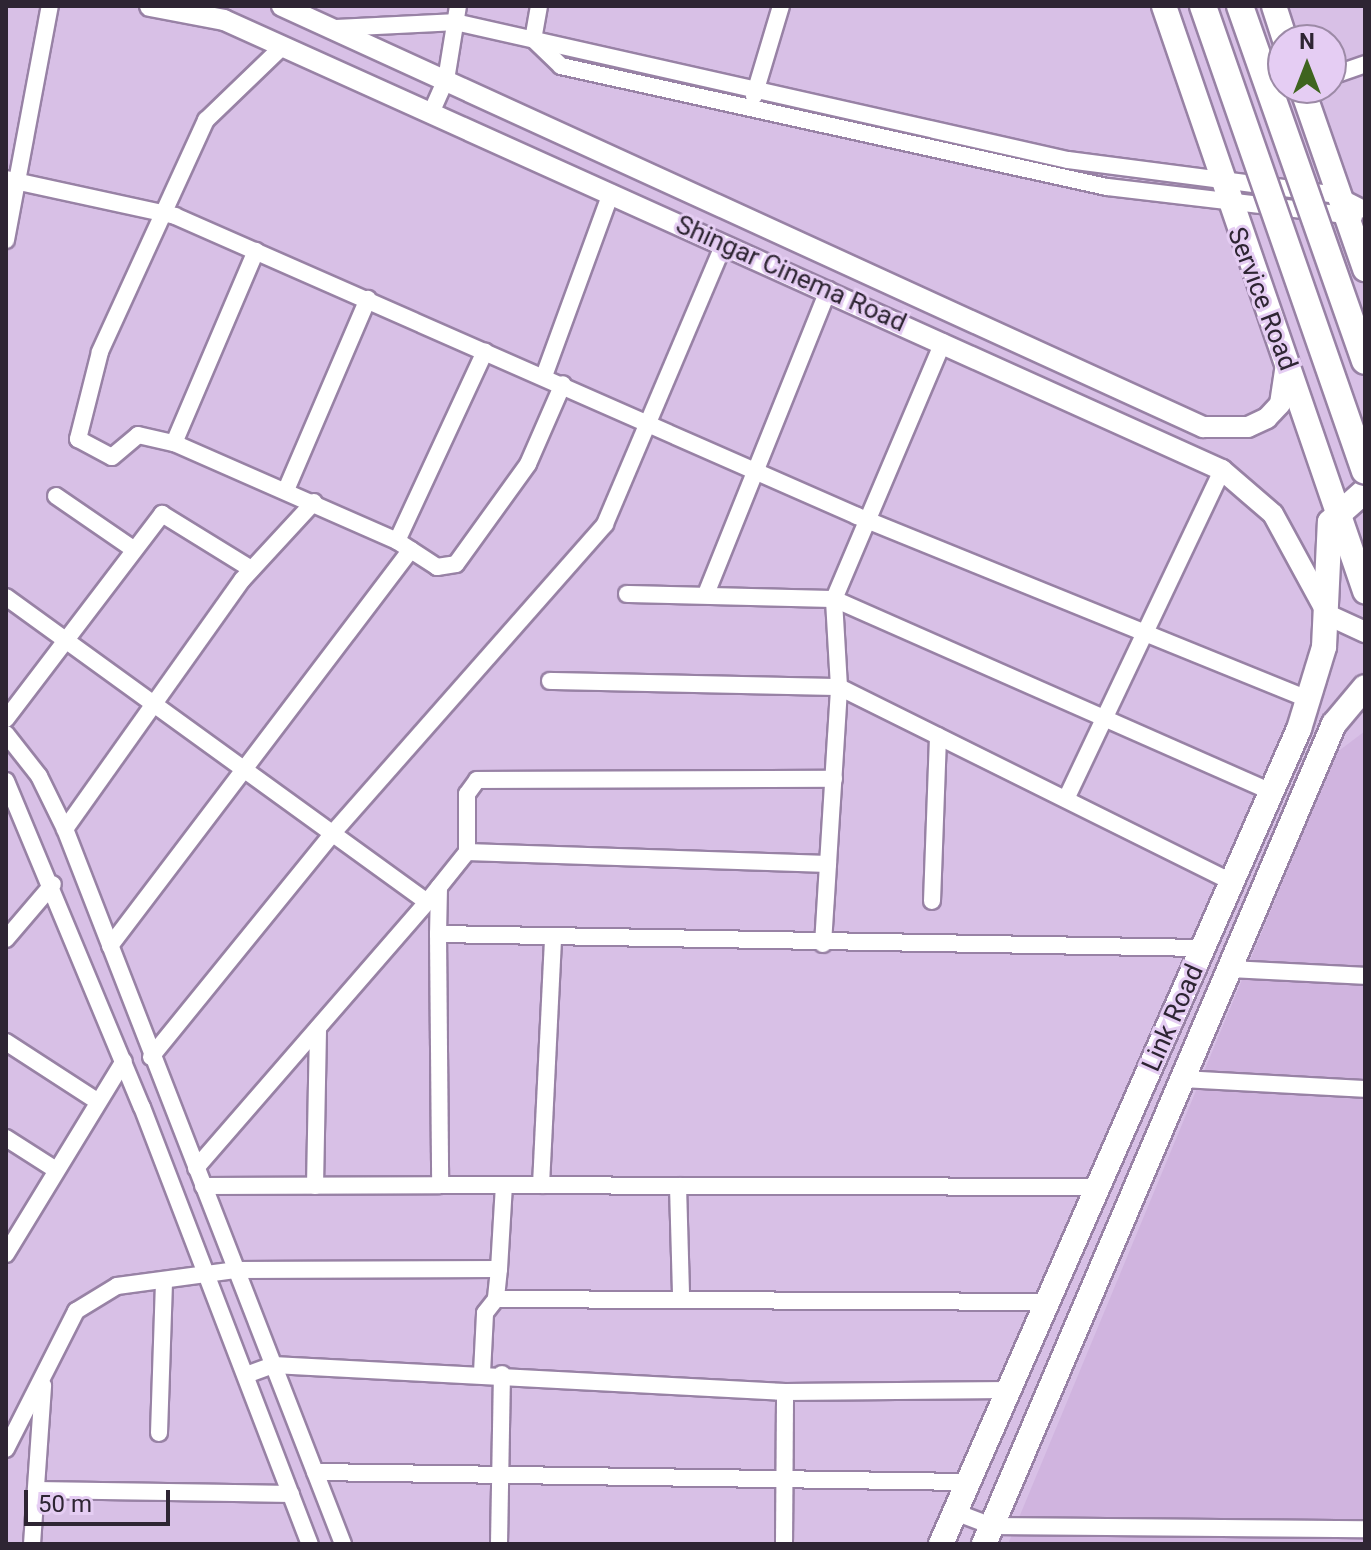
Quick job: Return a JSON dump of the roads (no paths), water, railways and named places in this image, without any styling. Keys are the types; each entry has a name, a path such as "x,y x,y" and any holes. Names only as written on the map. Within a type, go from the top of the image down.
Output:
{"highway":[{"path":"1203,6 1365,471"},
{"path":"1240,6 1365,361"}],"main road":[{"name":"Service Road","path":"1164,6 1218,180 1339,508 1365,591"},
{"path":"1309,104 1336,195 1359,214 1365,269"},
{"path":"1339,508 1365,491"},
{"name":"Link Road","path":"941,1544 1234,883 1310,700 1328,615 1327,539 1339,508"},
{"name":"Link Road","path":"988,1535 1334,724 1365,687"}],"street":[{"path":"6,240 12,181 50,6"},
{"name":"Shingar Cinema Road","path":"150,6 224,20 1222,470 1273,514 1328,615"},
{"name":"Shingar Cinema Road","path":"282,6 1203,427 1248,427 1267,418 1280,404 1286,364"},
{"path":"533,39 539,6"},
{"path":"750,107 781,6"},
{"path":"334,28 456,14 533,39 1068,160 1336,195"},
{"path":"431,113 446,80 456,14"},
{"path":"533,39 561,66 750,107 944,155 1227,204 1359,214"},
{"path":"283,46 216,105 100,352 78,439 112,457 142,435 174,443 314,502 404,545 437,567 456,564 528,464 563,384"},
{"path":"12,181 163,213 563,384 866,520 1310,700"},
{"path":"544,376 611,193"},
{"path":"151,1057 332,834 605,524 724,244"},
{"path":"174,443 256,251"},
{"path":"706,594 828,290"},
{"path":"286,490 368,299"},
{"path":"823,944 839,687 834,599 943,342"},
{"path":"110,946 245,771 404,545 485,351"},
{"path":"1066,799 1222,470"},
{"path":"56,496 133,549"},
{"path":"65,829 251,569 314,502"},
{"path":"6,719 133,549 168,513 251,569"},
{"path":"627,594 834,599 1272,792"},
{"path":"6,597 427,902"},
{"path":"1328,615 1365,632"},
{"path":"550,681 839,687 1234,883"},
{"path":"6,734 39,776 65,829 203,1186 218,1273 259,1371 291,1494 310,1544"},
{"path":"932,901 938,736"},
{"path":"196,1168 467,852 467,794 477,780 834,779"},
{"path":"6,781 53,884 124,1061 259,1371 315,1472 343,1544"},
{"path":"467,852 828,864"},
{"path":"6,939 53,884"},
{"path":"439,887 440,1185"},
{"path":"438,934 823,944 1205,948"},
{"path":"541,1185 553,937"},
{"path":"1228,969 1365,976"},
{"path":"315,1186 318,1028"},
{"path":"6,1042 97,1101"},
{"path":"6,1254 124,1061"},
{"path":"1181,1079 1365,1089"},
{"path":"6,1138 56,1170"},
{"path":"203,1186 1098,1187"},
{"path":"482,1373 485,1313 496,1299 504,1186"},
{"path":"678,1186 681,1296"},
{"path":"6,1449 76,1311 91,1296 164,1280 218,1273 499,1269"},
{"path":"159,1433 164,1280"},
{"path":"496,1299 681,1296 1048,1302"},
{"path":"259,1371 482,1373 785,1392 1009,1390"},
{"path":"499,1544 502,1374"},
{"path":"32,1544 44,1376"},
{"path":"784,1544 787,1482 785,1392"},
{"path":"315,1472 787,1482 968,1482"},
{"path":"36,1490 291,1494"},
{"path":"955,1512 988,1535 1365,1529"}]}
